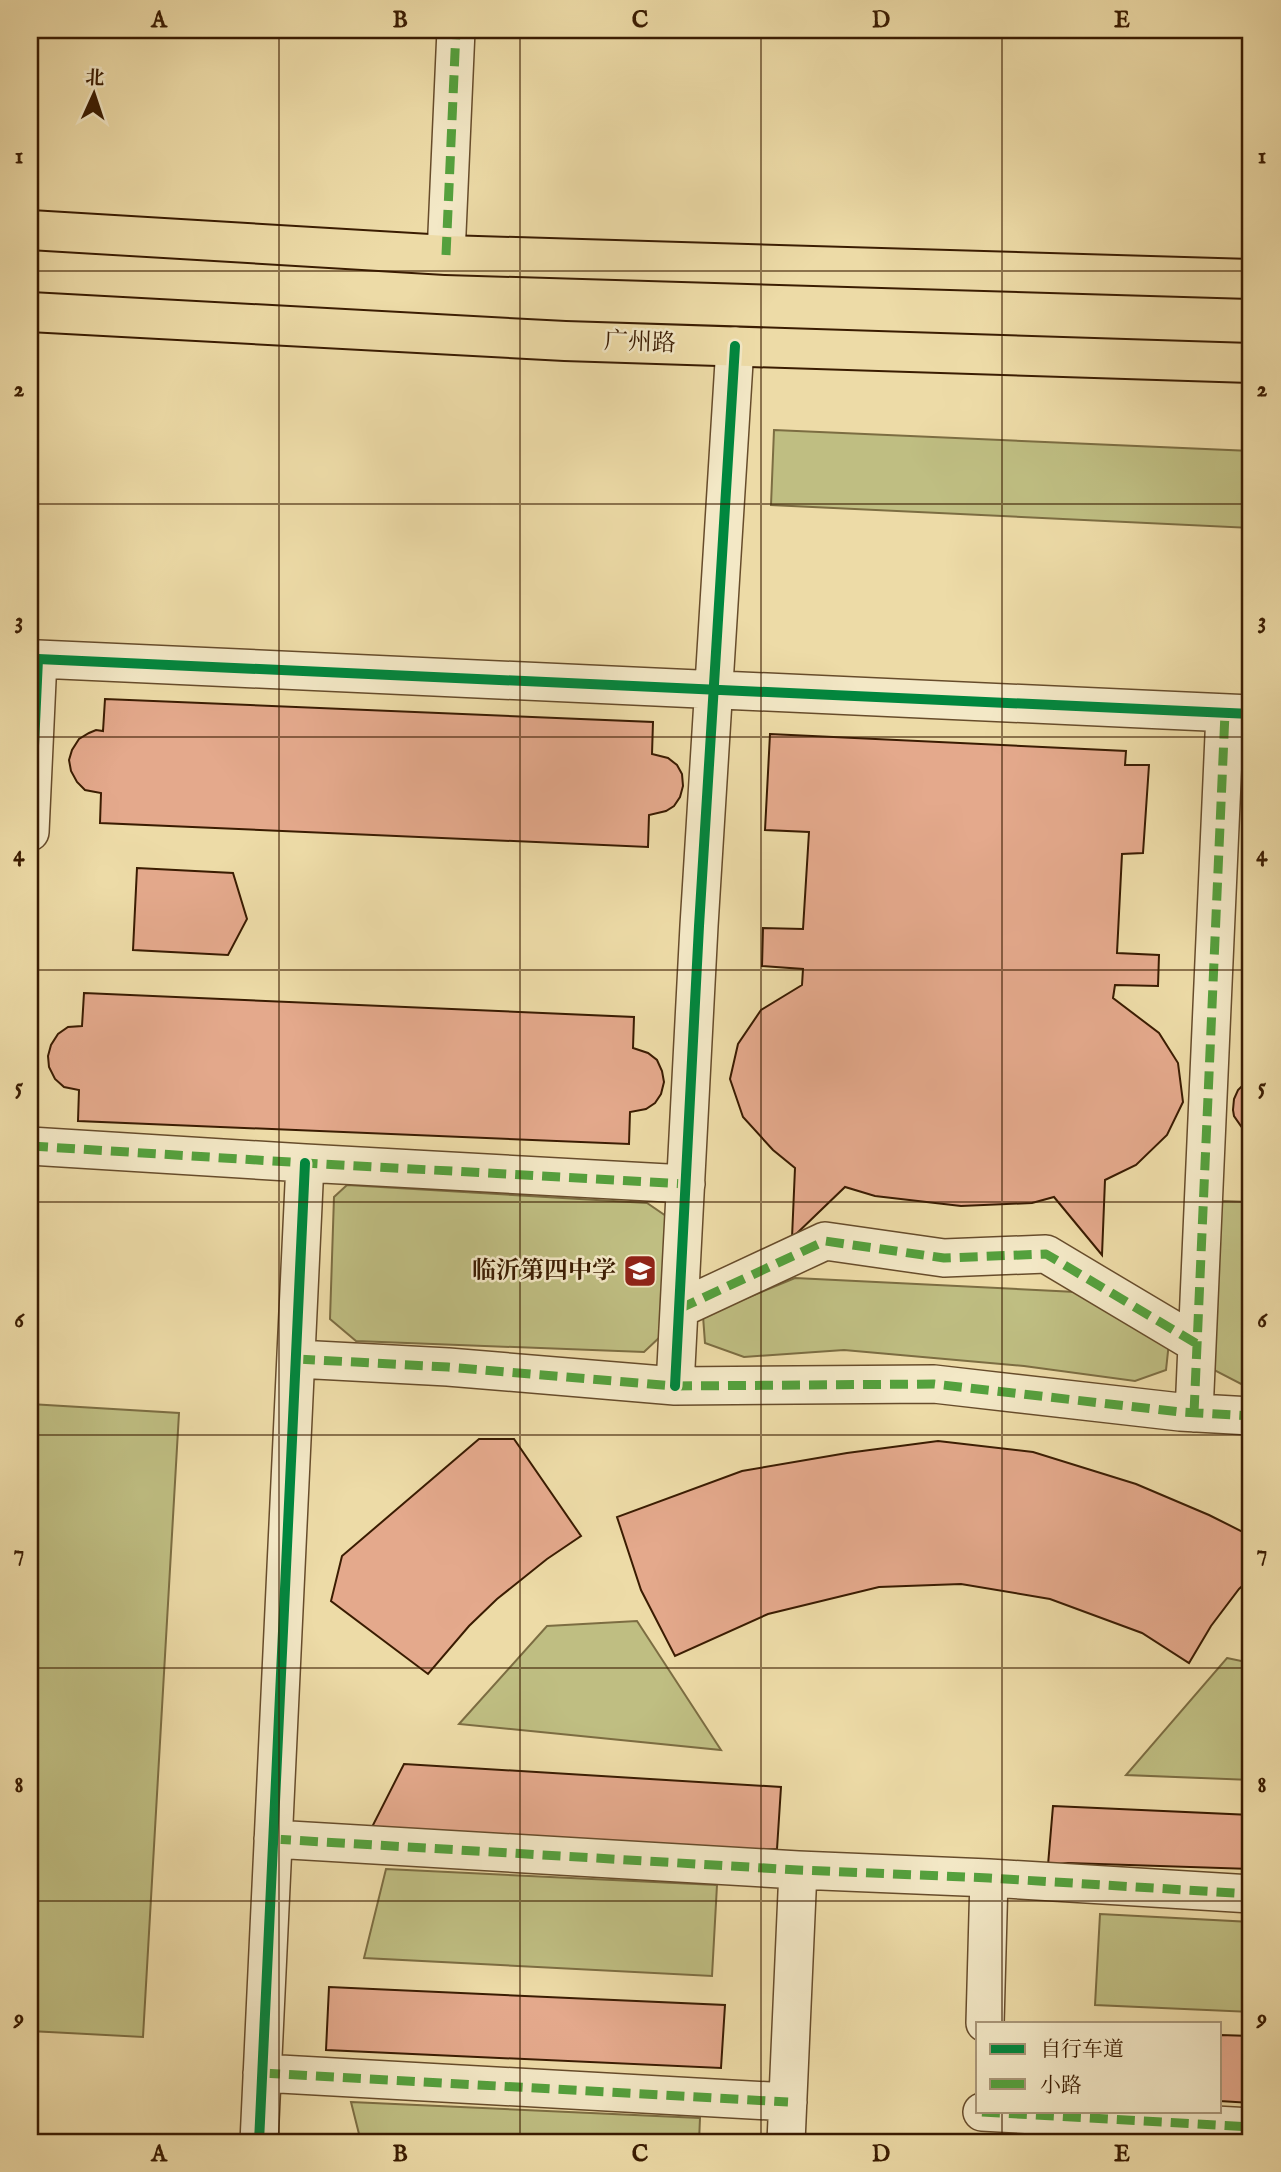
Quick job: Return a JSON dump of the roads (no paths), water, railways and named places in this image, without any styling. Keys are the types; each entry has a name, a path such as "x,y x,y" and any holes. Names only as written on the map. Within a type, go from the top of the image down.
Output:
{"main road":[{"path":"30,230 446,255 1251,279"},
{"name":"广州路","path":"30,312 565,341 1251,363"}],"street":[{"path":"446,255 456,30"},
{"path":"675,1386 713,690 735,346"},
{"path":"30,832 38,659 1238,714 1194,1413"},
{"path":"30,1146 686,1184"},
{"path":"259,2142 305,1163"},
{"path":"679,1309 825,1241 944,1258 1046,1255 1197,1344"},
{"path":"297,1359 448,1367 675,1386 934,1384 1194,1413 1251,1416"},
{"path":"273,1839 1251,1894"},
{"path":"786,2142 798,1870"},
{"path":"985,2022 989,1878"},
{"path":"262,2073 788,2102"},
{"path":"982,2122 1251,2127"}],"place":[{"name":"临沂第四中学","path":"640,1271"}]}
